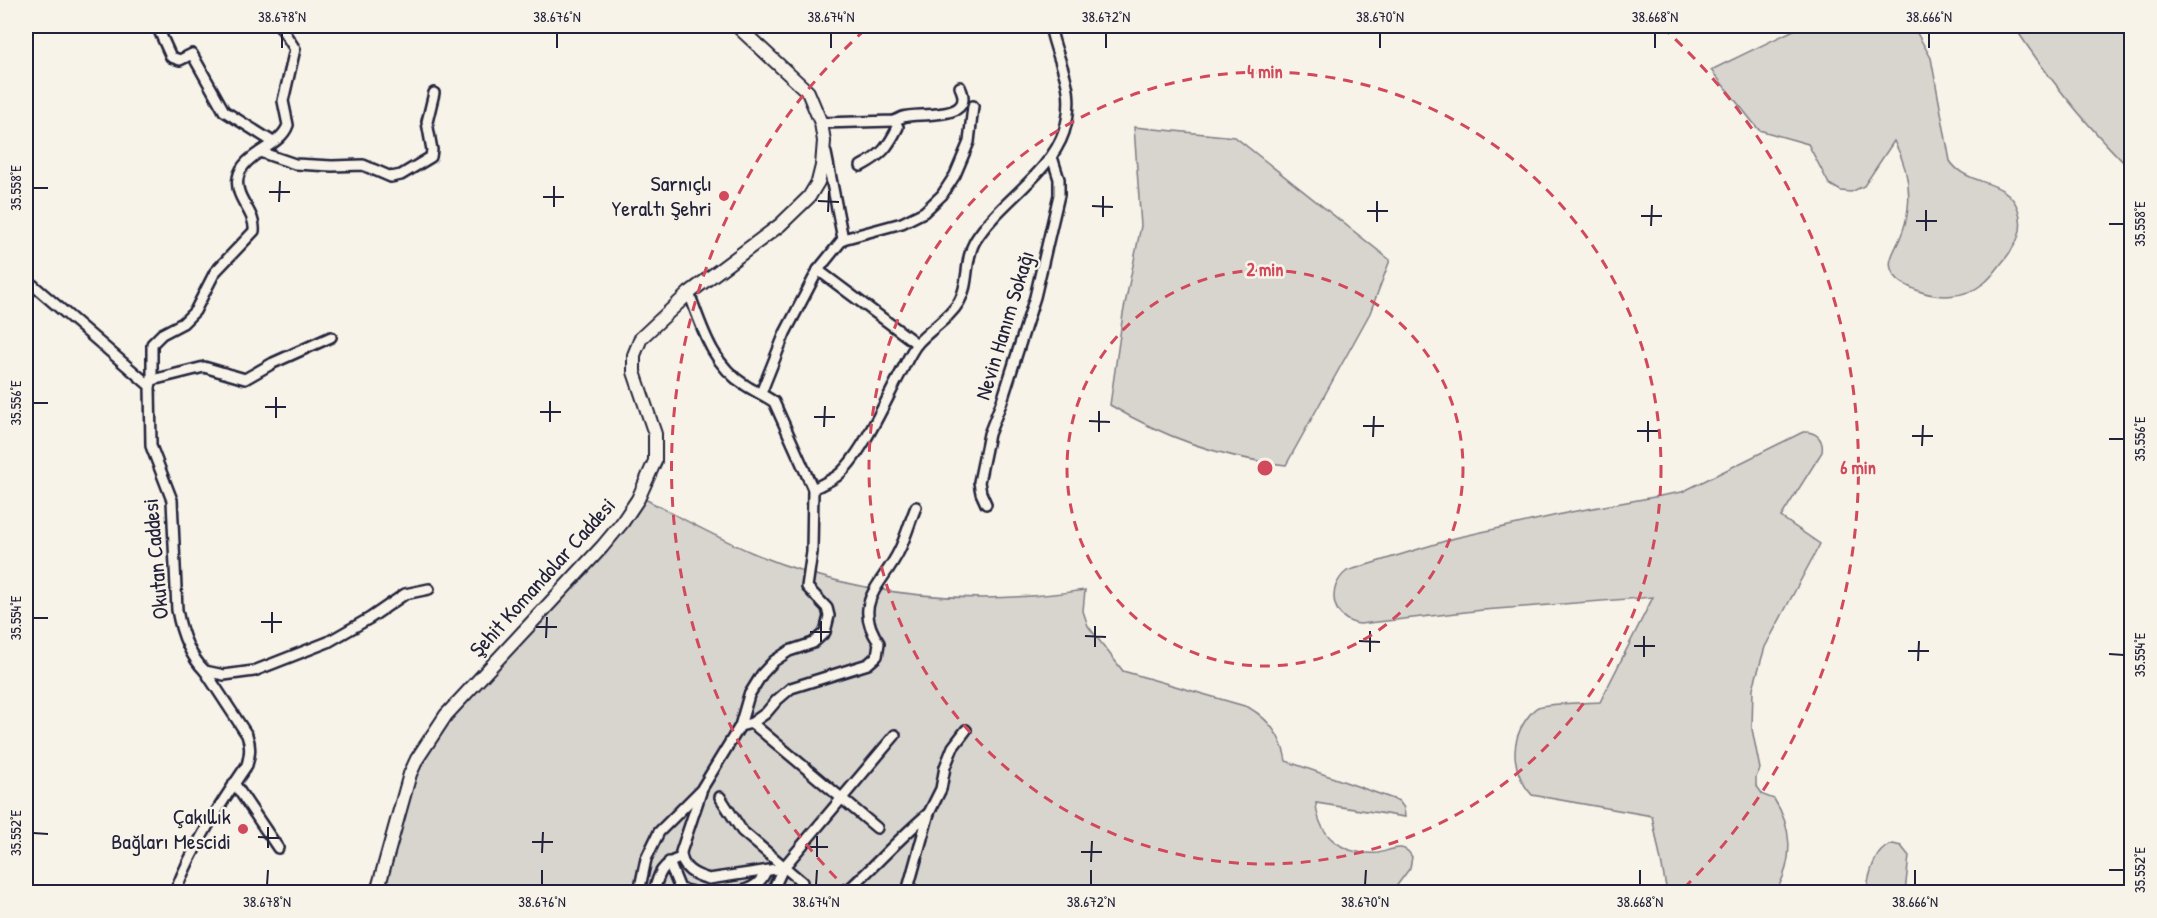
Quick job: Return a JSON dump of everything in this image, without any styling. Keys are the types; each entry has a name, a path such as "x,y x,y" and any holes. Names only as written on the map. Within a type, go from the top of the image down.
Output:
{"main road":[{"name":"Şehit Komandolar Caddesi","path":"377,892 410,774 425,745 446,715 602,547 638,499 655,461 655,434 634,372 634,354 641,338 689,293 780,225 809,197 818,182 824,141 821,123 808,92 737,26"}],"street":[{"path":"157,26 171,57 180,60 192,54 224,111 273,142"},
{"path":"260,152 284,134 288,125 283,101 295,49 280,26"},
{"path":"813,489 837,476 855,455 917,344 953,311 960,301 968,259 975,241 1019,189 1052,157 1064,131 1069,102 1064,68 1050,26"},
{"path":"821,123 894,121 904,116 943,114 954,110 962,102 960,87"},
{"path":"260,152 295,164 363,165 375,168 386,176 401,175 431,157 427,116 434,93"},
{"path":"761,393 785,333 818,270 843,239 902,223 924,212 942,195 955,175 969,142 973,106"},
{"path":"861,166 877,158 889,145 898,127 894,121"},
{"path":"824,141 843,239"},
{"name":"Okutan Caddesi","path":"175,892 194,850 247,765 250,742 205,671 196,663 184,638 177,610 172,500 151,446 152,344 162,334 183,323 195,311 216,272 252,235 254,223 237,188 237,180 243,166 260,152"},
{"name":"Nevin Hanım Sokağı","path":"986,504 979,482 989,434 1002,401 1035,297 1059,195 1059,179 1052,157"},
{"path":"818,270 917,344"},
{"path":"26,279 151,383 204,367 245,379 273,363 331,338"},
{"path":"689,293 709,344 723,367 744,385 774,402 813,489 812,552 807,586 827,608 828,624 820,639 789,651 774,661 762,674 749,695 740,726 701,790 681,858 691,872 710,879 783,868"},
{"path":"740,726 752,723 766,713 791,688 868,664 877,656 879,643 868,619 868,605 872,592 898,552 916,507"},
{"path":"205,671 224,675 254,671 328,642 370,618 405,594 429,590"},
{"path":"752,723 877,828"},
{"path":"907,892 929,813 941,789 945,767 953,747 966,730"},
{"path":"770,892 783,868 895,735"},
{"path":"234,783 278,848"},
{"path":"639,892 646,859 658,832 701,790"},
{"path":"720,797 742,831 802,882"},
{"path":"846,892 872,869 900,837 929,813"},
{"path":"654,892 661,870 669,862 681,858"},
{"path":"669,862 679,891 693,892"},
{"path":"737,892 758,884 766,871"}],"shaded area":[{"path":"1802,26 1913,26 1931,58 1950,161 1966,175 2005,192 2012,199 2020,216 2019,236 2013,248 1984,283 1959,295 1931,295 1903,284 1892,271 1891,257 1904,227 1909,199 1906,173 1894,141 1864,186 1851,192 1841,191 1829,184 1808,144 1759,130 1711,70"},
{"path":"2014,26 2131,26 2131,170 2069,101"},
{"path":"1134,127 1235,137 1390,260 1370,313 1286,465 1239,457 1195,445 1173,437 1110,405 1123,314 1141,226"},
{"path":"1803,432 1815,434 1818,437 1822,443 1822,452 1781,517 1820,544 1765,647 1753,688 1752,729 1760,769 1756,777 1756,785 1763,795 1774,799 1784,820 1789,843 1787,865 1778,888 1764,892 1667,892 1652,816 1532,795 1517,769 1515,749 1517,740 1520,730 1532,711 1543,706 1558,704 1600,702 1653,597 1483,610 1360,624 1350,622 1343,617 1335,603 1336,586 1347,571 1455,538 1571,512 1682,492"},
{"path":"643,498 753,553 793,568 875,589 916,594 1000,598 1085,590 1083,611 1088,626 1123,671 1248,707 1268,723 1278,737 1286,761 1399,801 1404,808 1405,817 1316,803 1322,826 1335,842 1354,851 1366,853 1403,848 1412,857 1410,868 1392,892 376,892 423,748"},
{"path":"1893,844 1901,846 1909,856 1905,892 1866,892 1877,857 1881,851"}],"place":[{"name":"Sarnıçlı Yeraltı Şehri","path":"724,196"},
{"name":"Çakıllık Bağları Mescidi","path":"243,829"}]}
